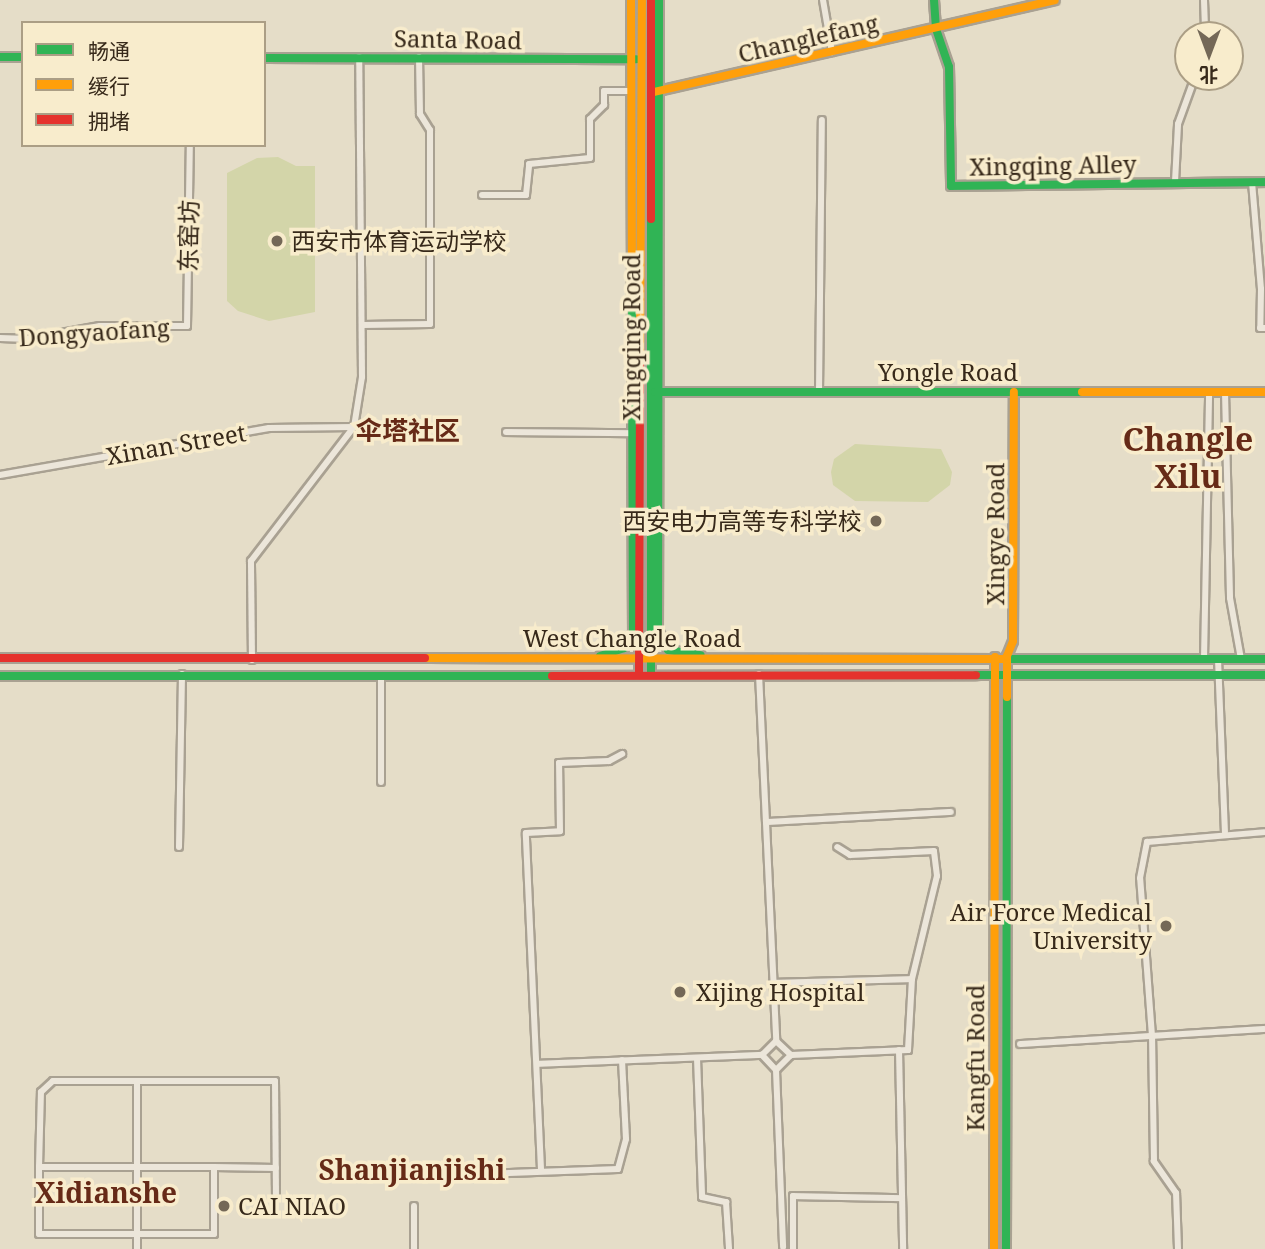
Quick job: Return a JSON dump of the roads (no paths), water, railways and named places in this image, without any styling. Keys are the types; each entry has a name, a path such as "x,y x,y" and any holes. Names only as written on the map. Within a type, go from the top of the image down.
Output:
{"main road":[{"path":"631,0 631,91 645,392 663,645 676,653 715,657"},
{"name":"Xingqing Road","path":"642,0 646,60 645,392 651,674"},
{"name":"Xingqing Road","path":"639,674 655,92 646,60 651,0"},
{"path":"655,92 659,0"},
{"name":"Xingqing Alley","path":"934,0 936,29 949,67 951,186 1175,182"},
{"name":"Changlefang","path":"655,92 1055,0"},
{"path":"0,57 21,57"},
{"name":"Santa Road","path":"266,58 646,60"},
{"path":"1175,182 1265,182"},
{"path":"589,657 615,652 631,639 632,433 645,392"},
{"name":"Yongle Road","path":"645,392 1265,392"},
{"name":"Xingye Road","path":"1007,675 1007,656 1014,633 1014,392"},
{"path":"651,619 658,601"},
{"name":"West Changle Road","path":"0,658 252,660 1007,656 1265,659"},
{"name":"Kangfu Road","path":"994,1249 995,657"},
{"name":"West Changle Road","path":"0,676 381,673 1265,675"},
{"name":"Kangfu Road","path":"1006,1249 1007,675"}],"street":[{"path":"823,0 832,52"},
{"path":"1204,0 1205,21"},
{"path":"252,660 251,561 354,427 362,377 363,325 359,57"},
{"path":"363,325 430,324 429,130 420,114 419,57"},
{"path":"482,195 526,195 528,164 590,158 590,119 604,105 604,91 631,91"},
{"path":"1175,182 1178,124 1190,91"},
{"path":"819,392 822,120"},
{"name":"东窑坊","path":"0,338 28,339 100,327 187,326 190,147"},
{"path":"1252,182 1261,289 1260,328 1265,328"},
{"path":"1204,659 1209,392"},
{"path":"1225,392 1230,598 1241,659"},
{"name":"Xinan Street","path":"0,475 269,428 354,427"},
{"path":"506,432 632,433"},
{"path":"1218,659 1226,832"},
{"path":"381,673 381,782"},
{"path":"179,847 183,674"},
{"path":"759,674 776,1041 791,1055"},
{"path":"541,1170 526,833 561,831 559,763 610,761 622,754"},
{"path":"766,822 951,812"},
{"path":"1178,1249 1176,1193 1154,1161 1152,1037 1140,878 1147,842 1226,832 1265,832"},
{"path":"776,1070 791,1055 908,1050 912,979 937,876 934,851 850,855 837,847"},
{"path":"774,983 912,979"},
{"path":"1020,1044 1265,1029"},
{"path":"537,1064 762,1055 776,1041"},
{"path":"899,1050 903,1249"},
{"path":"762,1055 776,1070 783,1247"},
{"path":"697,1058 702,1197 726,1202 729,1249"},
{"path":"428,1176 618,1169 626,1139 622,1060"},
{"path":"214,1167 214,1234 39,1234 41,1092 53,1081 275,1082 276,1194"},
{"path":"137,1249 138,1081"},
{"path":"39,1167 275,1168"},
{"path":"793,1249 793,1196 902,1198"},
{"path":"414,1206 414,1249"}],"place":[{"name":"西安市体育运动学校","path":"277,241"},
{"name":"西安电力高等专科学校","path":"876,521"},
{"name":"Air Force Medical University","path":"1166,926"},
{"name":"Xijing Hospital","path":"680,992"},
{"name":"CAI NIAO","path":"224,1206"}],"district":[{"name":"伞塔社区","path":"408,431"},
{"name":"Changle Xilu","path":"1188,458"},
{"name":"Shanjianjishi","path":"412,1169"},
{"name":"Xidianshe","path":"106,1192"}]}
